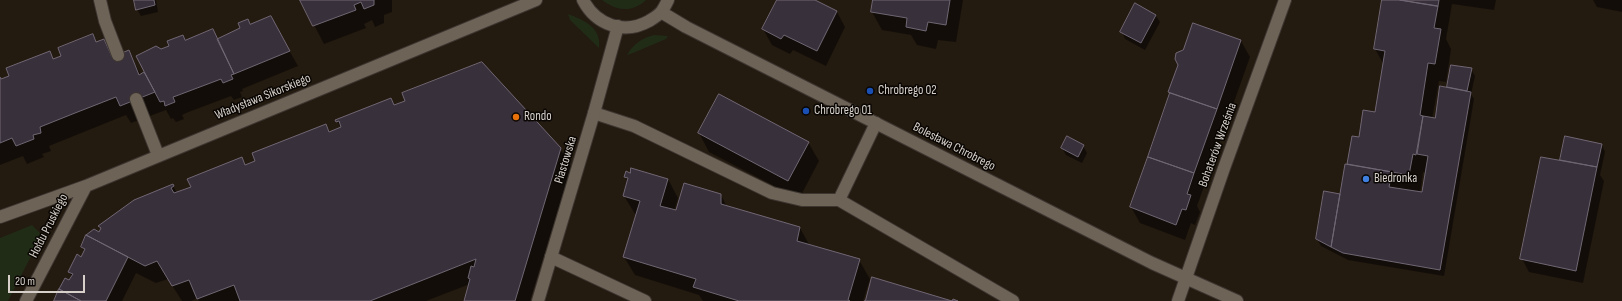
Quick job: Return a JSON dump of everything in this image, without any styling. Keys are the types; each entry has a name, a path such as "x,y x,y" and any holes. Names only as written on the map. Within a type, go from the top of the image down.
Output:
{"street":[{"path":"100,0 105,21 118,54"},
{"name":"Władysława Sikorskiego","path":"0,217 86,186 536,0"},
{"path":"583,0 587,8 597,18 611,26 627,28 643,24 661,12 668,0"},
{"name":"Bohaterów Września","path":"1178,301 1285,0"},
{"name":"Bolesława Chrobrego","path":"661,12 686,27 1081,228 1152,263 1237,301"},
{"name":"Piastowska","path":"538,301 594,113 618,26"},
{"path":"136,99 158,155"},
{"path":"594,113 634,126 772,193 802,200 839,200 1013,301"},
{"path":"839,200 876,123"},
{"name":"Hołdu Pruskiego","path":"26,301 86,186"},
{"path":"551,257 645,301"}],"green space":[{"path":"602,0 646,0 636,7 624,9 607,4"},
{"path":"568,14 586,22 595,30 598,35 599,48 570,20"},
{"path":"654,35 668,36 666,39 627,55 638,42"},
{"path":"32,225 42,235 8,301 0,301 0,238"}],"building":[{"path":"134,0 154,0 155,5 136,10"},
{"path":"300,0 374,0 374,5 364,9 361,2 354,5 356,10 313,26"},
{"path":"777,0 815,0 837,11 817,51 784,35 781,39 762,29"},
{"path":"873,0 950,0 946,25 928,22 926,31 906,27 907,18 871,12"},
{"path":"1382,0 1400,0 1438,6 1434,28 1441,29 1435,64 1428,63 1420,115 1423,116 1416,155 1413,154 1409,175 1347,164 1352,136 1359,137 1363,110 1375,112 1385,51 1374,49"},
{"path":"1400,0 1439,0 1438,6"},
{"path":"1135,3 1156,15 1141,43 1120,32"},
{"path":"271,16 290,51 234,74 217,39 240,28 238,23 248,19 250,24"},
{"path":"1193,23 1241,40 1217,109 1168,92 1178,65 1175,59 1176,53 1183,50"},
{"path":"213,29 234,74 231,75 233,79 223,83 221,79 173,97 175,102 165,106 164,101 160,102 136,56 156,46 161,49 169,46 167,41 183,35 185,40"},
{"path":"93,34 96,42 104,39 112,57 129,50 139,75 144,72 155,92 120,106 116,97 40,127 41,133 33,135 34,139 16,146 12,138 0,143 0,77 1,79 9,76 6,68 50,51 53,59 61,56 58,48"},
{"path":"482,62 561,148 515,301 464,301 470,279 468,278 471,266 474,267 476,259 370,301 240,301 234,285 197,299 189,280 172,286 157,261 145,266 86,235 94,229 99,232 101,228 98,226 134,200 173,184 174,186 171,188 174,193 191,187 187,179 242,157 245,165 255,161 252,153 326,124 329,132 341,127 339,121 336,122 335,120 391,98 394,105 405,101 402,93"},
{"path":"1451,65 1472,68 1467,91 1447,87"},
{"name":"Biedronka","path":"1440,86 1471,92 1440,270 1343,253 1331,247 1345,164 1392,172 1389,187 1422,192 1428,156 1417,154 1423,116 1435,118"},
{"path":"1170,93 1217,109 1194,173 1148,157"},
{"path":"719,94 809,142 788,181 698,133"},
{"path":"1067,136 1084,145 1078,157 1061,148"},
{"path":"1565,136 1602,144 1597,167 1560,160"},
{"path":"1148,157 1194,173 1187,194 1191,195 1186,210 1182,209 1176,225 1130,207"},
{"path":"1541,157 1597,167 1576,271 1520,259"},
{"path":"631,168 668,179 660,206 676,210 684,183 721,194 721,204 800,227 797,241 860,259 848,300 850,301 739,301 693,287 696,279 623,257 640,201 623,196 628,178 624,177 626,171 630,173"},
{"path":"1324,191 1340,194 1331,247 1316,239"},
{"path":"86,235 128,257 106,301 81,301 59,289 65,278 69,280 73,274 68,272 77,254 81,257 85,249 81,247"},
{"path":"872,277 952,301 865,301"},
{"path":"59,289 81,301 54,301"}],"place":[{"name":"Chrobrego 02","path":"870,91"},
{"name":"Chrobrego 01","path":"806,111"},
{"name":"Rondo","path":"516,117"},
{"name":"Biedronka","path":"1366,179"}]}
